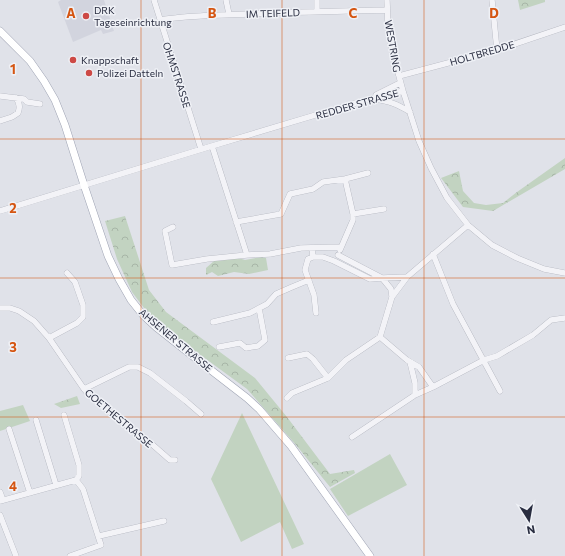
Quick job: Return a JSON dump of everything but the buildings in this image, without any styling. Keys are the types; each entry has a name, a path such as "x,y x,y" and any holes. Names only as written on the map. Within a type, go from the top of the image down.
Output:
{"main road":[{"name":"AHSENER STRASSE","path":"0,30 30,62 50,90 55,100 65,125 108,256 131,300 143,315 259,409 291,446 370,556"}],"street":[{"name":"OHMSTRASSE","path":"154,0 201,149"},
{"path":"226,0 229,14"},
{"path":"317,0 317,11"},
{"name":"WESTRING","path":"387,0 388,26 392,50 403,91"},
{"path":"492,0 497,50"},
{"name":"IM TEIFELD","path":"160,20 229,14 387,10"},
{"name":"HOLTBREDDE","path":"399,76 497,50 565,27"},
{"path":"369,99 400,83"},
{"name":"REDDER STRASSE","path":"0,211 201,149 369,99 403,91 419,141 431,168 447,198 468,225 492,245 517,258 544,269 565,274"},
{"path":"0,96 24,99 27,102 40,104"},
{"path":"0,120 18,114 19,107 16,98"},
{"path":"369,99 389,101 410,112"},
{"path":"212,146 247,255"},
{"path":"236,222 281,214 290,194 313,189 323,182 345,179 368,173"},
{"path":"334,261 353,220 345,179"},
{"path":"353,214 384,209"},
{"path":"287,398 292,393 328,378 346,360 380,337 392,297 407,277 468,225"},
{"path":"173,227 166,231 172,265 207,259 270,254 301,248 341,247"},
{"path":"312,248 313,257"},
{"path":"434,254 453,304 500,391"},
{"path":"338,255 382,278 391,289 392,297"},
{"path":"316,313 314,295 305,270 308,259 313,257 323,257 334,261 370,279 407,277"},
{"path":"49,338 77,323 83,317 83,305 76,282 68,273"},
{"path":"213,322 250,313 268,304 276,294 309,280"},
{"name":"GOETHESTRASSE","path":"0,308 10,308 19,311 34,321 49,338 91,397 170,460 175,460"},
{"path":"219,347 240,343 246,348 258,346 265,340 259,308"},
{"path":"352,437 415,395 484,360 497,356 533,335 551,320 565,318"},
{"path":"380,337 410,362 419,367 433,387"},
{"path":"288,358 307,354 313,359 328,378"},
{"path":"410,362 415,383 415,395"},
{"path":"84,389 129,367 138,367 150,373 201,414"},
{"path":"0,492 1,501 76,480 79,476 80,465 64,415"},
{"path":"36,420 56,485"},
{"path":"10,429 30,493"},
{"path":"70,556 101,545 83,489 76,480"},
{"path":"0,515 16,556"},
{"path":"99,536 164,521"}],"shaded area":[{"name":"DRK Tageseinrichtung","path":"61,0 104,0 114,31 103,34 101,30 73,42 58,2"}],"green space":[{"path":"518,0 545,0 545,2 520,10"},
{"path":"565,158 565,169 493,211 463,207 441,178 459,171 463,191 474,203 486,205 503,203"},
{"path":"125,216 149,290 166,312 255,378 287,417 330,474 354,470 355,473 330,487 247,389 165,329 144,308 132,292 117,259 105,221"},
{"path":"235,257 245,260 261,257 266,258 268,270 249,274 234,272 218,276 212,272 206,275 206,268 214,261"},
{"path":"77,396 80,404 61,408 54,404"},
{"path":"23,405 30,421 0,431 0,411"},
{"path":"242,413 304,544 292,549 280,522 241,542 211,479"},
{"path":"390,454 407,485 348,516 330,489"}],"place":[{"name":"DRK Tageseinrichtung","path":"86,16"},
{"name":"Knappschaft","path":"73,60"},
{"name":"Polizei Datteln","path":"89,73"}]}
